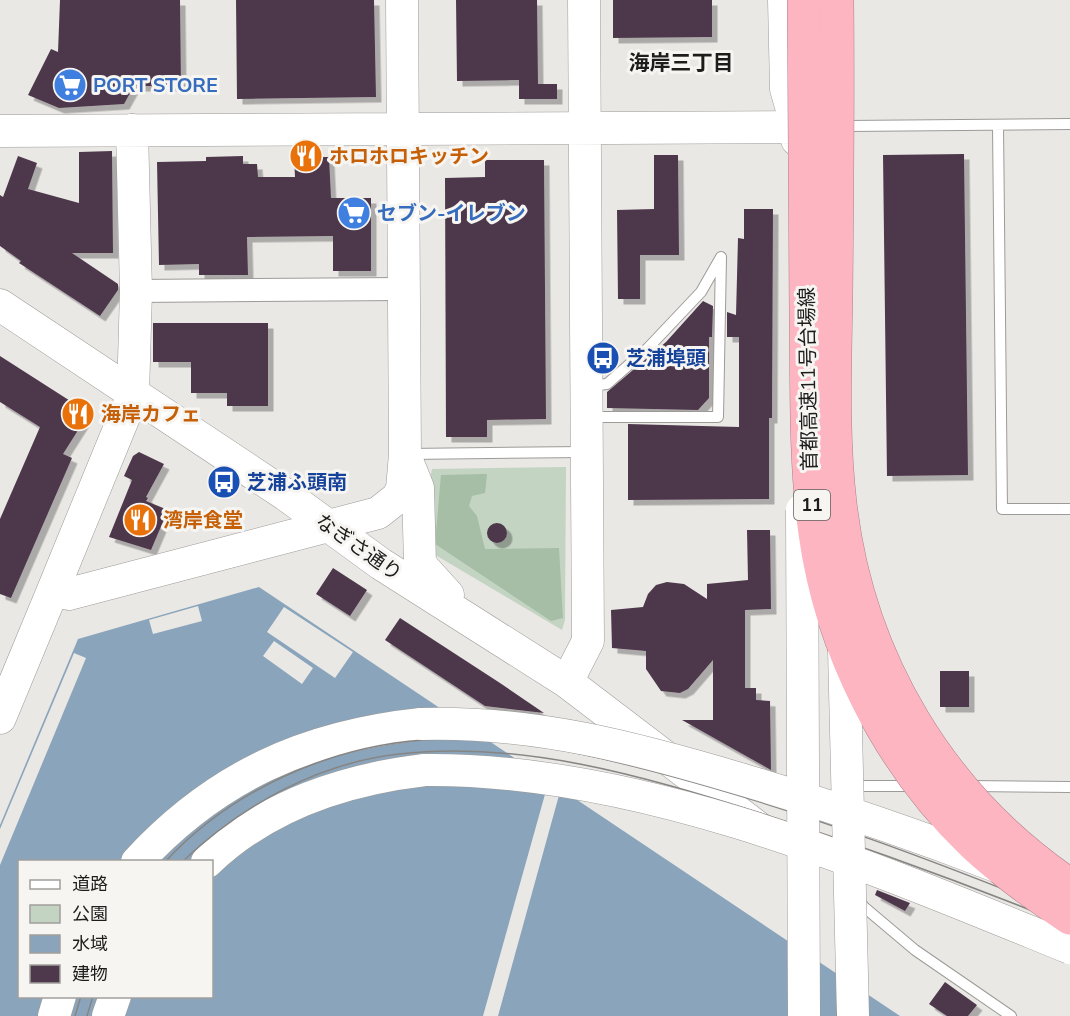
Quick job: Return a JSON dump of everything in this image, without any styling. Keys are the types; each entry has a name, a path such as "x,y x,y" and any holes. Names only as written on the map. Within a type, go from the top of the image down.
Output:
{"highway":[{"name":"首都高速11号台場線","path":"804,0 808,444 815,535 831,606 861,688 903,759 924,788 972,843 1000,867 1070,918"},
{"name":"首都高速11号台場線","path":"836,0 836,414 840,502 855,584 886,672 930,748 957,784 994,824 1070,885"}],"street":[{"path":"53,590 69,594 329,527 378,513 397,498 402,489 405,454 402,289 402,0"},
{"path":"567,682 588,641 584,0"},
{"path":"714,794 762,797 774,794 793,782 799,772 800,762 797,127 786,89 784,0"},
{"path":"799,0 804,1016"},
{"path":"836,0 846,783 853,1016"},
{"path":"834,867 855,838 848,126 852,78 851,0"},
{"path":"0,131 848,126"},
{"path":"0,718 133,395 136,291 132,130"},
{"path":"136,291 402,289"},
{"name":"なぎさ通り","path":"0,304 133,395 286,495 329,527 567,682 795,857 834,867"},
{"path":"405,454 418,488 420,564 476,624"},
{"path":"139,860 186,814 213,795 250,772 297,750 359,732 421,724 453,723 549,731 662,756 866,818 1070,894"},
{"path":"208,860 259,824 310,797 339,787 369,779 425,770 520,773 605,789 735,824 861,865 1070,948"},
{"path":"54,1016 59,998"},
{"path":"108,1016 115,998"}],"lane":[{"path":"848,126 1070,124"},
{"path":"998,125 1002,509 1070,509"},
{"path":"586,386 607,384 648,348 701,292 721,257 718,417 587,417"},
{"path":"405,454 587,452"},
{"path":"854,786 1070,787"},
{"path":"834,867 864,907 915,950 1011,1016"}],"green space":[{"path":"566,467 565,620 562,630 432,553 428,489 432,469"},
{"path":"487,474 485,493 472,496 469,506 477,516 485,549 559,548 563,618 551,621 435,544 441,475"}],"water":[{"path":"259,587 900,1016 0,1016 0,825 78,639"}],"pier":[{"path":"198,606 202,621 153,634 149,620"},
{"path":"284,607 353,652 335,678 267,632"},
{"path":"274,641 313,668 302,684 263,656"},
{"path":"74,653 86,658 0,865 0,829"},
{"path":"549,780 561,788 498,1016 483,1016"}],"building":[{"path":"60,0 180,0 181,86 134,86 124,104 59,108 28,95 51,49 58,52"},
{"path":"236,0 374,0 376,97 237,99"},
{"path":"456,0 537,0 538,84 557,84 557,99 519,99 519,80 457,81"},
{"path":"613,0 712,0 712,37 613,38"},
{"path":"112,151 113,253 72,253 118,284 118,290 100,316 19,263 21,261 0,246 0,195 3,197 18,156 37,163 28,189 79,203 79,152"},
{"path":"964,154 968,475 887,476 883,155"},
{"path":"654,155 678,155 679,255 640,255 640,299 618,299 617,210 654,209"},
{"path":"243,156 243,164 257,164 258,177 295,177 294,157 329,157 331,198 371,198 371,271 333,271 333,236 247,237 248,275 199,275 199,264 159,265 157,162 206,161 206,157"},
{"path":"485,160 544,160 546,419 487,420 487,437 446,437 445,178 485,177"},
{"path":"744,209 773,209 772,418 769,418 769,499 628,500 628,424 739,427 739,337 727,337 727,312 736,315 738,238 744,239"},
{"path":"703,301 713,306 712,337 709,337 709,398 698,410 607,408 607,392 666,342"},
{"path":"153,323 268,323 268,406 227,406 227,393 191,393 191,362 153,362"},
{"path":"0,356 89,413 63,454 72,458 11,598 0,594 0,519 40,427 0,402"},
{"path":"139,452 164,464 146,497 148,498 146,501 168,510 151,550 109,537 132,480 124,476 133,456"},
{"path":"497,523 504,526 507,533 504,540 497,543 490,540 487,533 490,526"},
{"path":"747,530 770,530 771,609 745,610 745,688 756,688 756,700 770,701 771,770 682,720 713,720 713,660 688,689 680,693 661,691 646,669 646,651 612,648 611,610 643,607 648,594 656,585 667,582 684,584 707,599 707,584 748,580"},
{"path":"333,568 367,590 350,616 316,594"},
{"path":"400,618 544,713 485,706 385,640"},
{"path":"940,671 969,671 969,707 940,707"},
{"path":"877,890 910,903 905,911 875,895"},
{"path":"945,982 977,1005 968,1016 947,1016 929,1004"}],"tram line":[{"path":"809,0 819,1016"},
{"path":"825,0 835,678 837,1016"},
{"path":"167,860 219,814 250,794 317,763 387,744 423,740 485,740 577,753 719,789 871,839 1070,916"},
{"path":"184,860 229,823 282,790 310,777 369,759 399,754 445,751 490,752 581,764 714,799 797,825 954,880 1070,926"},
{"path":"75,1016 80,998"},
{"path":"87,1016 92,998"}],"place":[{"name":"PORT STORE","path":"70,85"},
{"name":"ホロホロキッチン","path":"306,156"},
{"name":"セブン-イレブン","path":"354,213"},
{"name":"芝浦埠頭","path":"603,358"},
{"name":"海岸カフェ","path":"78,414"},
{"name":"芝浦ふ頭南","path":"224,482"},
{"name":"湾岸食堂","path":"140,520"}],"district":[{"name":"海岸三丁目","path":"681,63"}]}
